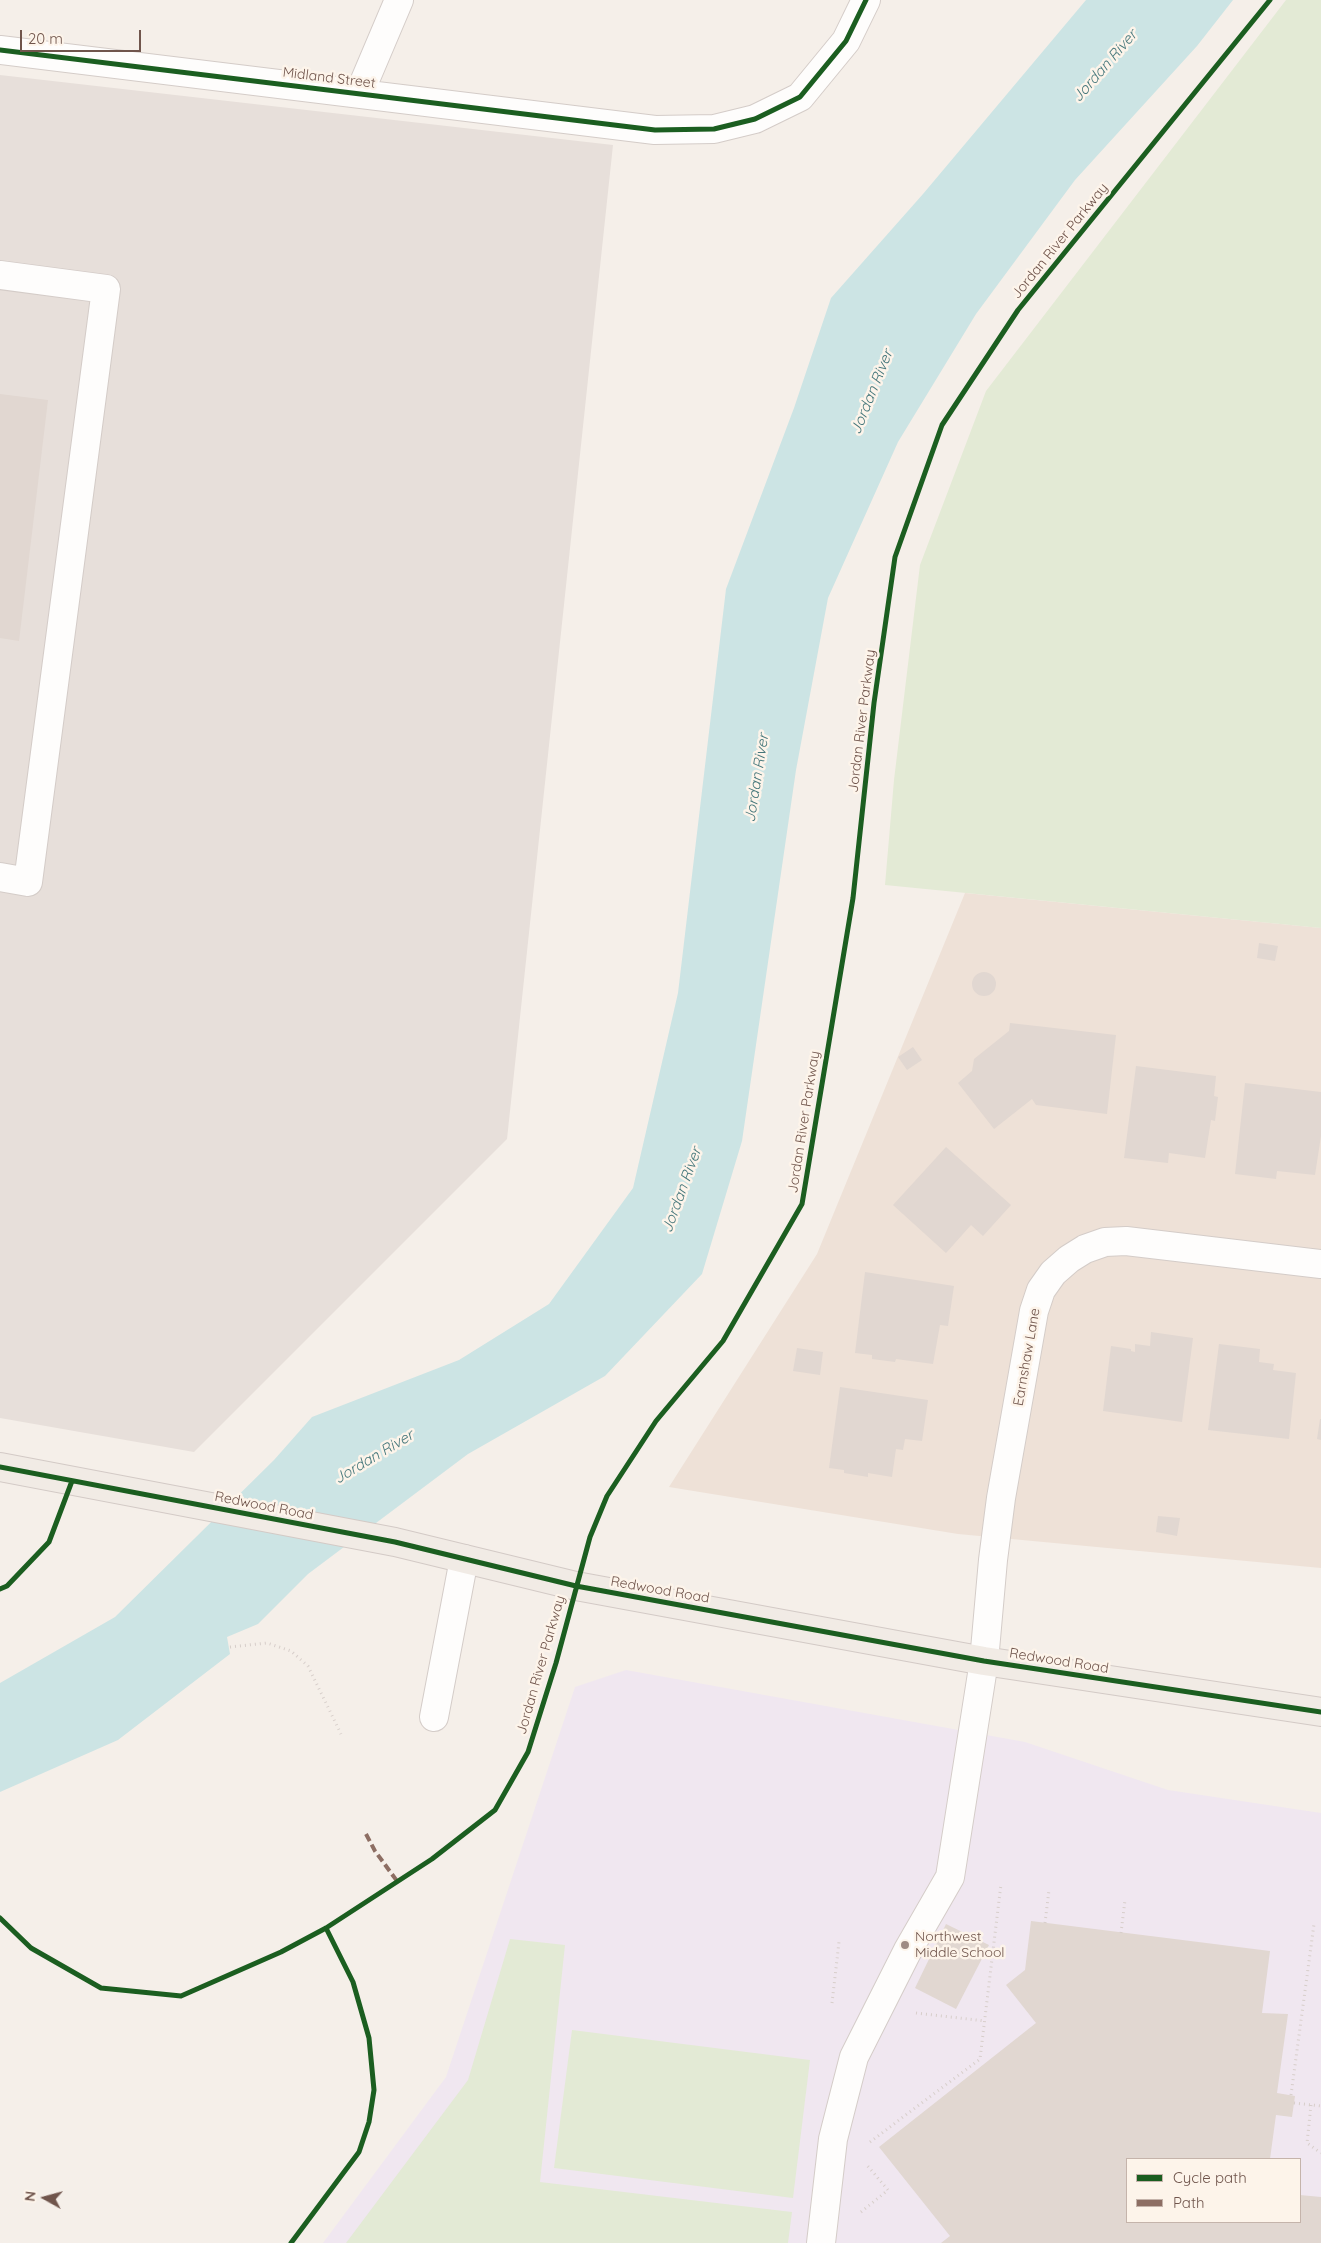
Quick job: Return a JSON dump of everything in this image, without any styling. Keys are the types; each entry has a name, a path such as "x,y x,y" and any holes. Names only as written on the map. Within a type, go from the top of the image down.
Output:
{"main road":[{"name":"Redwood Road","path":"0,1467 395,1542 576,1586 984,1661 1321,1712"}],"street":[{"path":"360,92 399,0"},
{"name":"Midland Street","path":"0,50 360,92 655,130 714,129 756,119 800,97 846,41 866,0"},
{"path":"0,275 106,289 28,882 0,877"},
{"name":"Earnshaw Lane","path":"821,2243 833,2139 854,2057 908,1950 950,1876 984,1661 993,1560 1001,1498 1034,1311 1041,1290 1053,1273 1085,1249 1105,1242 1126,1241 1321,1264"},
{"path":"434,1717 464,1559"}],"path":[{"path":"230,1647 267,1643 291,1650 308,1666 341,1734"},
{"path":"864,2147 980,2059 1001,1884"},
{"path":"1045,1923 1049,1890"},
{"path":"1120,1933 1124,1900"},
{"path":"1292,2095 1314,1924"},
{"path":"832,2003 839,1942"},
{"path":"913,2013 985,2021"},
{"path":"1294,2103 1321,2106"},
{"path":"1311,2105 1307,2143 1321,2153"},
{"path":"854,2217 888,2190 863,2161"}],"shaded area":[{"path":"0,75 613,145 507,1139 194,1452 0,1418"},
{"path":"965,893 1321,928 1321,1568 958,1534 669,1487 817,1254"},
{"name":"Northwest Middle School","path":"626,1670 1025,1742 1168,1790 1321,1813 1321,2243 323,2243 446,2077 575,1687"}],"green space":[{"path":"1286,0 1321,0 1321,928 885,885 894,780 920,565 986,391"},
{"path":"510,1939 565,1945 540,2182 792,2212 788,2243 346,2243 468,2080"},
{"path":"572,2030 810,2060 793,2198 554,2168"}],"water":[{"name":"Jordan River","path":"1086,0 1233,0 1197,46 1075,180 976,314 898,442 828,598 796,770 742,1141 702,1274 605,1376 468,1454 308,1574 258,1624 227,1637 230,1654 118,1740 0,1792 0,1683 115,1617 274,1460 312,1417 459,1360 549,1304 633,1188 678,993 726,589 794,408 831,298 923,194"}],"building":[{"path":"0,394 48,400 19,641 0,638"},
{"path":"1259,943 1278,946 1275,961 1257,958"},
{"path":"984,972 989,973 995,979 995,989 989,995 984,996 979,995 973,989 972,984 973,979 979,973"},
{"path":"1010,1023 1116,1035 1107,1114 1036,1105 1032,1099 994,1129 958,1083 972,1071 974,1059 1009,1031"},
{"path":"913,1047 922,1060 907,1070 898,1057"},
{"path":"1136,1066 1216,1076 1214,1096 1218,1097 1215,1121 1211,1120 1205,1158 1169,1153 1168,1163 1124,1158"},
{"path":"1245,1083 1321,1092 1321,1136 1315,1175 1277,1171 1276,1179 1235,1174"},
{"path":"946,1147 1011,1205 983,1236 971,1225 946,1253 893,1205"},
{"path":"865,1272 954,1286 948,1326 940,1325 933,1364 896,1359 895,1362 872,1359 872,1355 855,1353"},
{"path":"1151,1332 1193,1338 1182,1422 1103,1411 1111,1346 1131,1349 1131,1351 1135,1352 1135,1344 1150,1346"},
{"path":"1219,1344 1260,1349 1259,1362 1274,1364 1273,1370 1296,1373 1289,1439 1208,1430"},
{"path":"797,1348 823,1352 820,1375 793,1371"},
{"path":"840,1387 928,1400 922,1441 905,1439 903,1450 896,1449 892,1477 868,1473 868,1477 829,1468"},
{"path":"1321,1419 1321,1440 1317,1439"},
{"path":"1158,1516 1180,1518 1177,1536 1156,1532"},
{"path":"1031,1921 1270,1951 1262,2013 1288,2014 1277,2093 1295,2096 1292,2117 1276,2115 1270,2158 1126,2158 1126,2223 1301,2223 1301,2195 1321,2197 1321,2243 941,2243 950,2236 879,2147 1036,2023 1006,1985 1025,1970"},
{"path":"946,1924 989,1945 956,2009 915,1988"}],"marked path":[{"path":"366,1834 375,1851 397,1881"}],"cycle path":[{"path":"0,50 655,130 714,129 755,119 800,97 846,41 866,0"},
{"name":"Jordan River Parkway","path":"0,1918 31,1948 101,1988 181,1996 281,1952 326,1928 432,1859 495,1810 528,1752 556,1663 590,1537 607,1496 656,1421 723,1341 802,1204 853,898 874,703 895,557 942,425 1018,310 1270,0"},
{"path":"0,1467 395,1542 576,1586 984,1661 1321,1712"},
{"path":"0,1589 7,1586 49,1542 72,1481"},
{"path":"291,2243 359,2152 369,2122 374,2090 369,2038 353,1982 326,1928"}],"place":[{"name":"Northwest Middle School","path":"905,1945"}]}
